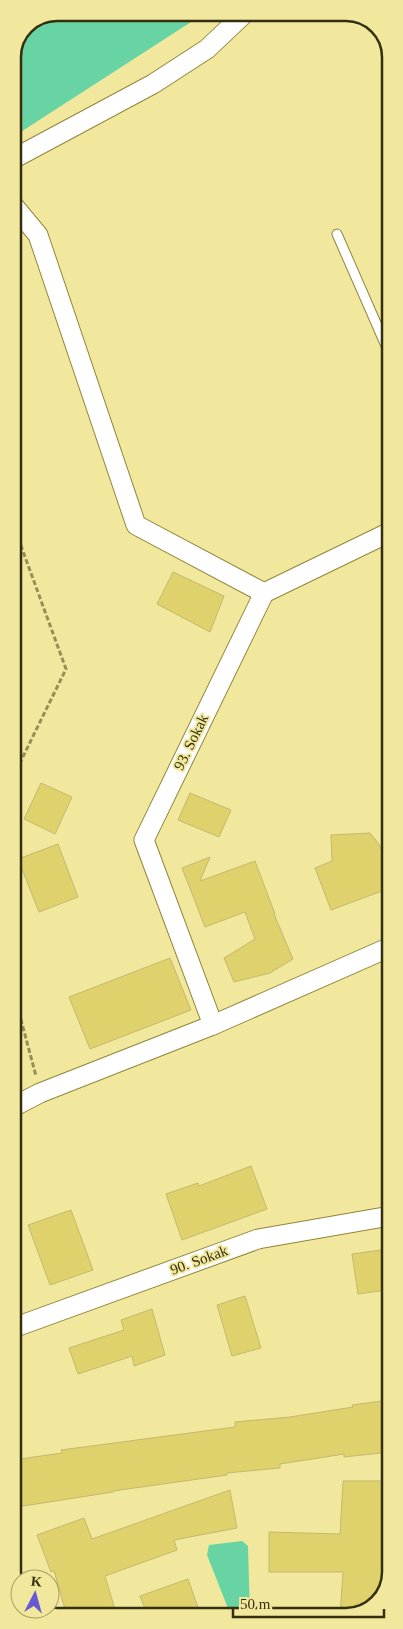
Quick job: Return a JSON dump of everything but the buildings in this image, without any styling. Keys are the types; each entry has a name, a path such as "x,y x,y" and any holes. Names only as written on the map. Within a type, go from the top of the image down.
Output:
{"street":[{"path":"21,153 153,84 207,50 237,21"},
{"path":"21,215 38,235 136,525 264,593 382,536"},
{"name":"93. Sokak","path":"212,1025 144,840 264,593"},
{"path":"21,1103 40,1093 212,1025 382,951"},
{"name":"90. Sokak","path":"21,1325 258,1239 382,1217"}],"lane":[{"path":"337,234 382,337"}],"path":[{"path":"21,546 66,669 21,761"},
{"path":"21,1021 40,1093"}],"shaded area":[{"path":"57,21 193,21 21,132 22,50 27,37 37,27"},
{"path":"242,1541 248,1546 250,1608 228,1608 207,1555 209,1545"}]}
